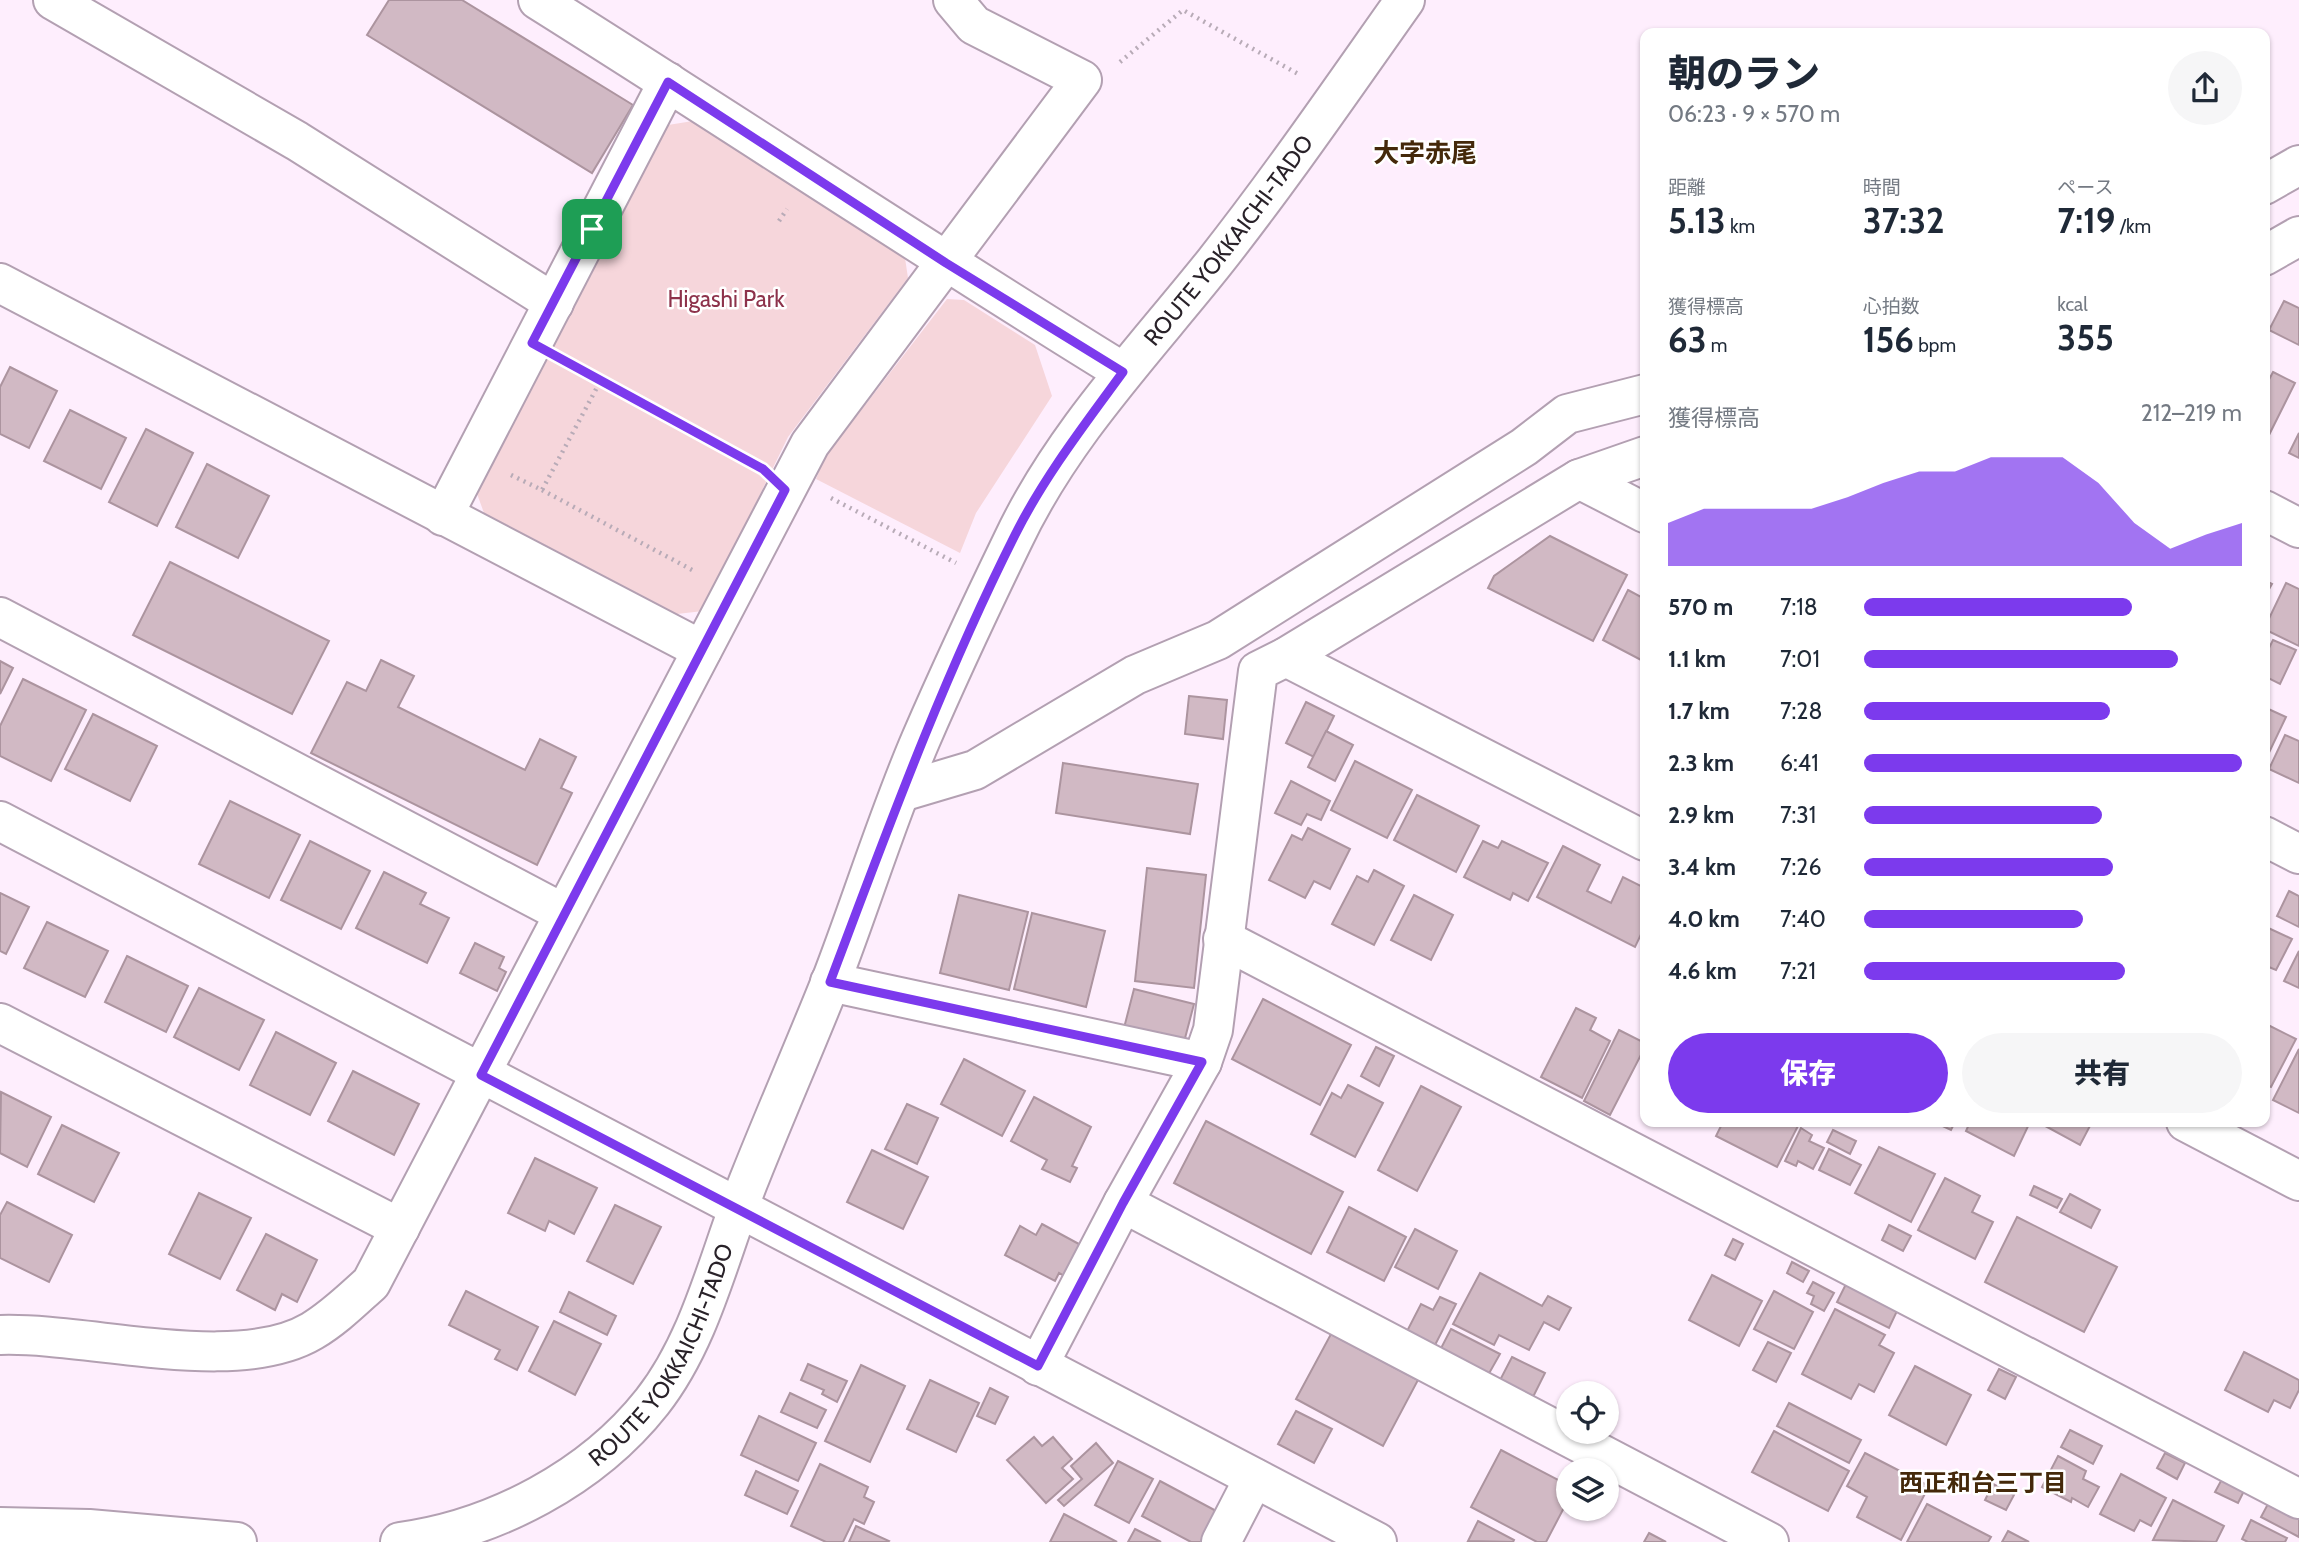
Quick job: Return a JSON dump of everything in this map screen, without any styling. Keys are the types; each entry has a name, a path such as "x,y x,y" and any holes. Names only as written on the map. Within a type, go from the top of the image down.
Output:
{"street":[{"path":"53,0 297,141 554,303"},
{"path":"538,0 946,263 1123,372"},
{"path":"11,1329 177,1348 239,1350 277,1346 312,1332 370,1283 810,444 1082,80 974,25 953,0"},
{"name":"ROUTE YOKKAICHI-TADO","path":"400,1542 436,1537 505,1512 556,1486 606,1450 653,1401 682,1352 708,1295 737,1207 830,982 920,742 1015,534 1066,449 1123,372 1281,178 1405,0"},
{"path":"443,516 668,82"},
{"path":"2270,182 2299,165"},
{"path":"2270,253 2299,236"},
{"path":"0,283 702,650"},
{"path":"901,792 975,770 1135,675 1218,640 1524,447 1567,414 1640,395"},
{"path":"1038,1366 1123,1203 1202,1062 1213,1030 1258,671 1286,657 1579,479 1640,458"},
{"path":"1579,479 1640,510"},
{"path":"2270,513 2299,528"},
{"path":"0,617 564,913"},
{"path":"1286,657 1640,838"},
{"path":"0,821 1377,1542"},
{"path":"2270,839 2299,854"},
{"path":"1223,939 2299,1499"},
{"path":"830,982 1202,1062"},
{"path":"0,1023 400,1228"},
{"path":"2196,1127 2299,1181"},
{"path":"1123,1203 1769,1542"},
{"path":"1221,1542 1254,1478"},
{"path":"0,1527 89,1529 237,1542"}],"path":[{"path":"1082,80 1106,74 1183,10 1338,95"},
{"path":"532,343 789,484 962,567"},
{"path":"542,490 601,380"},
{"path":"473,456 705,577"}],"green space":[{"name":"Higashi Park","path":"693,121 905,258 908,278 788,437 703,611 677,614 484,513 476,491 668,125"},
{"path":"947,299 964,300 1035,345 1052,396 976,513 960,553 816,479 825,457"}],"building":[{"path":"389,0 462,0 633,105 592,173 367,35"},
{"path":"2284,301 2299,308 2299,345 2270,330"},
{"path":"10,367 57,391 29,448 0,434 0,387"},
{"path":"2273,372 2295,383 2270,433 2270,378"},
{"path":"70,410 126,438 101,489 44,461"},
{"path":"146,429 193,453 157,526 109,502"},
{"path":"2299,433 2299,458 2289,453"},
{"path":"207,464 269,496 238,558 176,527"},
{"path":"1550,536 1627,575 1593,641 1488,588 1494,576"},
{"path":"170,562 329,641 292,714 133,635"},
{"path":"2286,583 2299,589 2299,646 2270,632 2270,616"},
{"path":"1628,590 1640,596 1640,659 1603,640"},
{"path":"2273,640 2296,650 2280,684 2270,679 2270,646"},
{"path":"381,660 414,676 398,707 525,770 540,739 576,757 561,788 572,793 537,865 311,753 347,682 366,691"},
{"path":"0,661 13,668 0,694"},
{"path":"23,679 86,710 51,781 0,756 0,726"},
{"path":"1189,696 1227,700 1223,739 1185,734"},
{"path":"1306,702 1334,716 1314,757 1286,743"},
{"path":"2270,710 2286,717 2270,751"},
{"path":"93,714 157,746 130,801 65,769"},
{"path":"1326,731 1353,745 1335,781 1308,767"},
{"path":"2285,735 2299,741 2299,783 2270,769"},
{"path":"1355,761 1412,790 1387,838 1331,810"},
{"path":"1063,763 1198,784 1190,834 1056,813"},
{"path":"1291,781 1330,801 1321,820 1307,814 1301,825 1275,813"},
{"path":"1417,795 1479,826 1456,872 1394,840"},
{"path":"230,801 300,835 269,898 199,864"},
{"path":"1308,828 1350,849 1330,889 1314,881 1305,898 1269,880 1292,835 1302,840"},
{"path":"310,841 370,871 341,929 281,900"},
{"path":"1483,841 1498,848 1502,841 1548,863 1528,901 1513,893 1510,900 1464,877"},
{"path":"1563,846 1600,865 1587,891 1611,903 1623,877 1640,886 1640,936 1635,947 1537,897"},
{"path":"1147,868 1206,875 1194,988 1135,981"},
{"path":"1374,870 1404,886 1374,945 1332,924 1357,876 1368,882"},
{"path":"384,872 426,893 420,904 449,918 427,963 356,928"},
{"path":"2289,891 2299,896 2299,927 2277,916"},
{"path":"0,893 29,907 6,954 0,951"},
{"path":"959,895 1028,912 1009,990 940,973"},
{"path":"1414,895 1453,915 1431,960 1391,940"},
{"path":"1032,913 1105,931 1086,1007 1014,989"},
{"path":"47,922 108,951 85,997 24,968"},
{"path":"2270,929 2292,939 2276,970 2270,968"},
{"path":"475,943 504,957 499,968 506,972 497,991 460,973"},
{"path":"2299,951 2299,988 2284,981"},
{"path":"127,956 188,986 166,1032 105,1002"},
{"path":"199,988 264,1020 239,1070 174,1037"},
{"path":"1134,989 1194,1004 1184,1042 1124,1028"},
{"path":"1263,999 1351,1045 1320,1105 1232,1059"},
{"path":"1576,1008 1596,1018 1590,1030 1610,1041 1582,1098 1541,1077"},
{"path":"2270,1026 2296,1039 2270,1087"},
{"path":"1619,1030 1640,1040 1640,1057 1610,1115 1584,1101"},
{"path":"276,1032 336,1063 310,1115 250,1085"},
{"path":"1376,1047 1394,1056 1379,1086 1361,1076"},
{"path":"2299,1049 2299,1113 2273,1100"},
{"path":"964,1059 1025,1091 1002,1136 941,1104"},
{"path":"353,1071 419,1104 394,1155 328,1121"},
{"path":"1348,1085 1383,1103 1355,1157 1311,1134 1332,1093 1341,1098"},
{"path":"1421,1086 1461,1107 1417,1191 1378,1170"},
{"path":"1,1092 51,1117 27,1167 0,1153"},
{"path":"1034,1097 1091,1127 1072,1166 1077,1168 1070,1182 1042,1169 1047,1160 1011,1141"},
{"path":"907,1104 938,1118 917,1164 885,1149"},
{"path":"1206,1121 1343,1192 1311,1254 1174,1183"},
{"path":"62,1125 119,1153 94,1202 38,1174"},
{"path":"1720,1127 1797,1127 1777,1167 1716,1136"},
{"path":"1968,1127 2028,1127 2014,1156 1966,1131"},
{"path":"2047,1127 2089,1127 2080,1145"},
{"path":"1801,1128 1812,1135 1809,1141 1824,1148 1813,1169 1798,1161 1796,1166 1785,1161"},
{"path":"1833,1130 1856,1141 1850,1154 1827,1142"},
{"path":"1879,1147 1935,1174 1911,1222 1855,1193"},
{"path":"1829,1149 1861,1165 1850,1185 1819,1170"},
{"path":"872,1150 928,1177 903,1229 847,1202"},
{"path":"535,1158 597,1188 574,1234 549,1221 545,1231 508,1213"},
{"path":"1945,1178 1980,1196 1972,1212 1993,1222 1975,1259 1918,1230"},
{"path":"2034,1186 2062,1199 2057,1208 2030,1195"},
{"path":"199,1193 251,1218 220,1279 169,1254"},
{"path":"2070,1194 2100,1210 2091,1228 2060,1212"},
{"path":"7,1202 72,1235 49,1282 0,1258 0,1215"},
{"path":"615,1205 661,1227 633,1284 587,1261"},
{"path":"1349,1207 1406,1237 1384,1281 1327,1252"},
{"path":"2017,1217 2117,1267 2084,1332 1985,1282"},
{"path":"1042,1224 1090,1250 1073,1281 1059,1273 1055,1281 1005,1255 1020,1226 1036,1235"},
{"path":"1889,1225 1911,1236 1903,1251 1882,1240"},
{"path":"1415,1229 1457,1251 1438,1289 1395,1267"},
{"path":"266,1234 317,1260 297,1302 282,1294 275,1310 237,1290"},
{"path":"1733,1239 1743,1244 1735,1260 1725,1255"},
{"path":"1792,1262 1809,1271 1803,1282 1787,1273"},
{"path":"1480,1273 1542,1306 1548,1296 1571,1308 1559,1330 1544,1322 1529,1350 1499,1335 1494,1345 1453,1324"},
{"path":"1712,1275 1762,1301 1739,1346 1689,1320"},
{"path":"1813,1282 1834,1293 1824,1311 1811,1304 1814,1296 1807,1293"},
{"path":"1846,1284 1897,1311 1889,1328 1837,1302"},
{"path":"466,1291 538,1327 517,1370 495,1359 500,1350 449,1325"},
{"path":"1774,1291 1813,1312 1794,1349 1754,1329"},
{"path":"569,1292 616,1316 607,1335 560,1312"},
{"path":"1440,1297 1456,1304 1432,1351 1404,1337 1421,1304 1433,1310"},
{"path":"1835,1309 1885,1335 1879,1345 1894,1353 1874,1392 1859,1384 1851,1399 1802,1374"},
{"path":"554,1321 601,1344 575,1395 529,1371"},
{"path":"1451,1329 1500,1354 1487,1377 1439,1352"},
{"path":"1331,1334 1418,1380 1383,1446 1296,1399"},
{"path":"1768,1342 1791,1353 1776,1382 1753,1370"},
{"path":"2244,1352 2299,1380 2299,1390 2290,1408 2274,1400 2268,1412 2225,1390"},
{"path":"1512,1357 1545,1373 1531,1401 1498,1384"},
{"path":"808,1364 847,1381 837,1402 822,1394 824,1390 801,1380"},
{"path":"861,1365 905,1386 870,1462 825,1441"},
{"path":"1915,1366 1971,1395 1946,1445 1889,1415"},
{"path":"1999,1369 2016,1377 2005,1399 1988,1390"},
{"path":"930,1380 979,1403 956,1452 907,1429"},
{"path":"990,1388 1008,1397 995,1424 977,1416"},
{"path":"790,1393 826,1410 817,1428 781,1412"},
{"path":"1789,1403 1861,1440 1849,1463 1777,1426"},
{"path":"1296,1411 1332,1429 1314,1463 1278,1444"},
{"path":"759,1416 816,1443 798,1481 741,1455"},
{"path":"2070,1430 2102,1446 2093,1464 2061,1447"},
{"path":"1774,1431 1849,1471 1828,1511 1752,1472"},
{"path":"1034,1437 1042,1446 1053,1437 1072,1459 1062,1468 1073,1479 1046,1503 1007,1460"},
{"path":"1096,1443 1113,1463 1064,1506 1058,1500 1082,1479 1071,1466"},
{"path":"1501,1450 1556,1479 1557,1521 1546,1542 1537,1542 1471,1507"},
{"path":"1865,1453 1929,1486 1901,1540 1857,1517 1867,1497 1847,1486"},
{"path":"2165,1453 2185,1463 2177,1479 2157,1468"},
{"path":"2058,1456 2086,1471 2083,1479 2099,1487 2088,1507 2072,1498 2071,1502 2042,1487"},
{"path":"1118,1461 1153,1479 1129,1523 1095,1505"},
{"path":"820,1464 868,1487 864,1497 874,1502 864,1524 854,1519 843,1542 826,1542 791,1526"},
{"path":"756,1471 798,1491 787,1514 745,1495"},
{"path":"2121,1474 2166,1498 2151,1526 2140,1520 2134,1531 2100,1514"},
{"path":"2222,1479 2244,1491 2238,1503 2215,1492"},
{"path":"1160,1481 1220,1513 1205,1542 1191,1542 1142,1516"},
{"path":"1993,1484 2014,1495 2006,1510 1985,1500"},
{"path":"2173,1500 2224,1526 2216,1542 2153,1540"},
{"path":"2269,1502 2299,1518 2299,1537 2261,1517"},
{"path":"1927,1504 1991,1537 1988,1542 1907,1542"},
{"path":"1064,1514 1117,1542 1050,1542"},
{"path":"2251,1520 2287,1538 2285,1542 2248,1542 2242,1539"},
{"path":"1478,1521 1514,1540 1513,1542 1468,1541"},
{"path":"856,1526 889,1541 849,1542"},
{"path":"1135,1529 1161,1542 1128,1542"},
{"path":"2008,1531 2029,1542 2002,1542"},
{"path":"1649,1533 1666,1542 1644,1542"}],"district":[{"name":"大字赤尾","path":"1425,153"},
{"name":"西正和台三丁目","path":"1983,1483"}],"route":[{"path":"668,82 946,263 1123,372 1066,449 1015,534 920,742 830,982 1202,1062 1123,1203 1038,1366 481,1075 785,490 763,469 532,343 592,229 668,82"}]}
